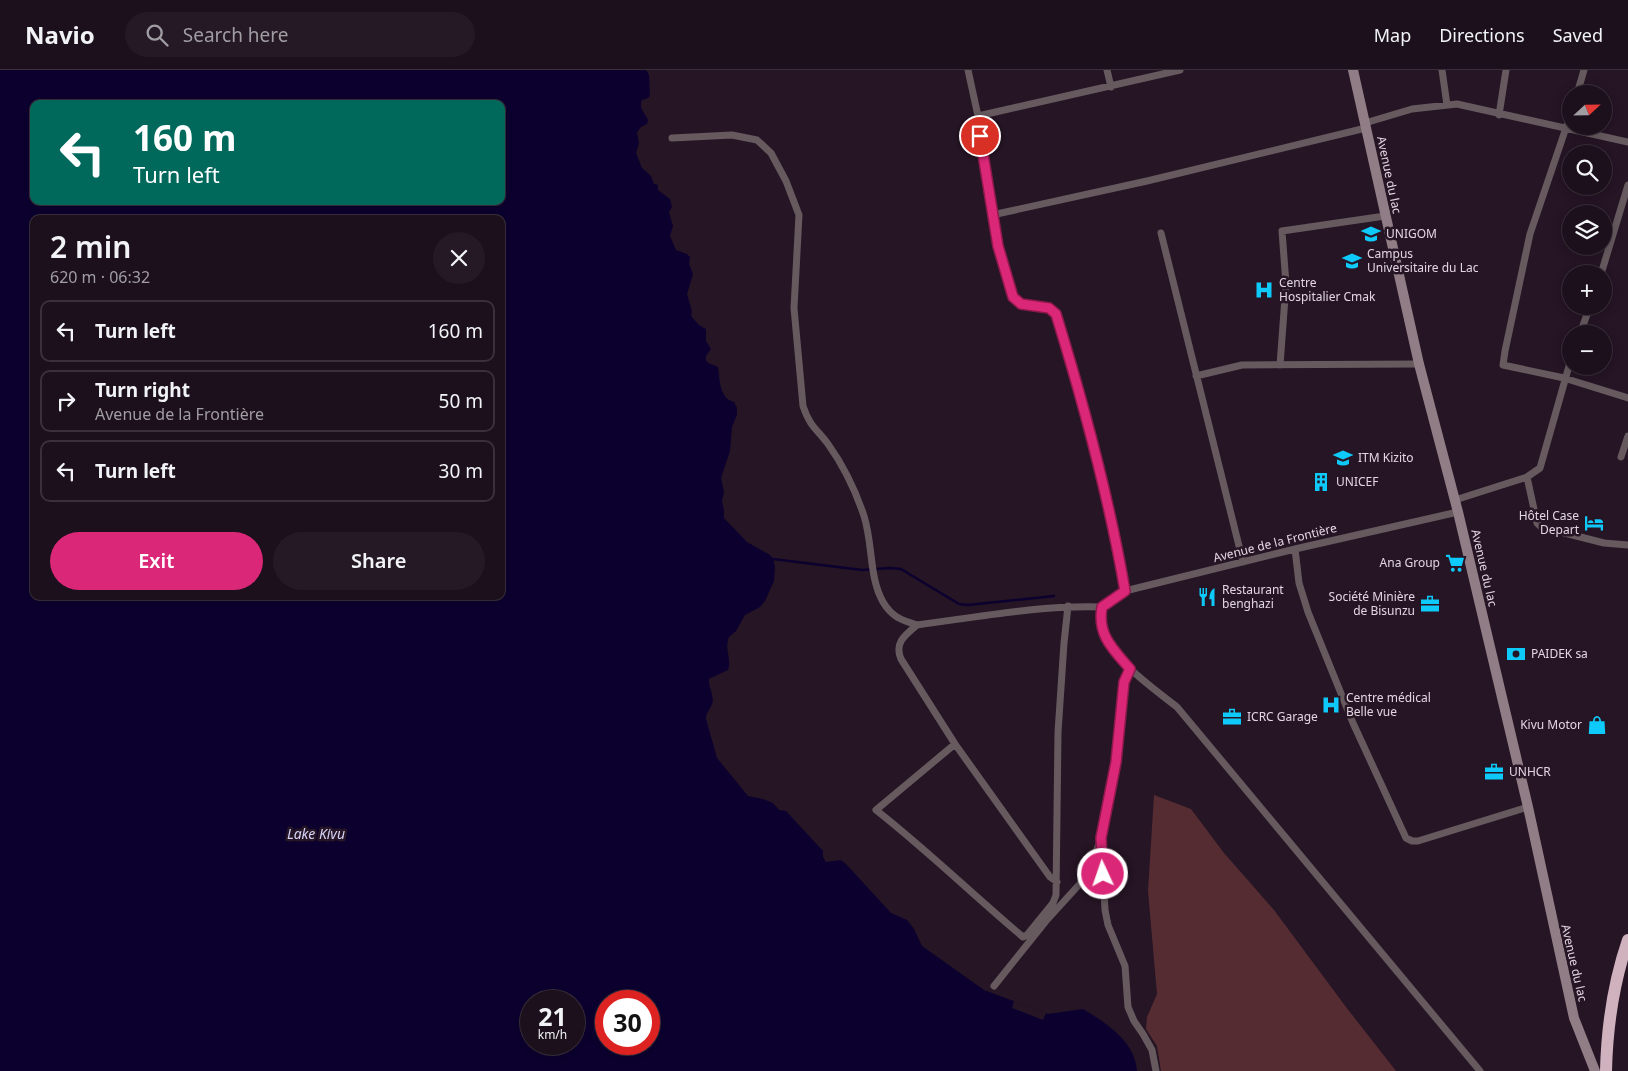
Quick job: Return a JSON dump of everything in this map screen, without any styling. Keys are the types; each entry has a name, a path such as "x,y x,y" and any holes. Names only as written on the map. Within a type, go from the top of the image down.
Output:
{"highway":[{"path":"1606,1071 1611,1016 1618,979 1627,947"}],"main road":[{"name":"Avenue du lac","path":"1353,70 1419,364 1458,512 1528,807 1574,1018 1595,1071"}],"street":[{"path":"968,70 978,116 998,246 1013,297 1021,304 1049,308 1056,314 1080,392 1117,543 1125,591"},
{"path":"1107,70 1111,87"},
{"path":"978,116 1180,70"},
{"path":"1442,70 1447,105"},
{"path":"1499,115 1506,70"},
{"path":"1580,85 1584,70"},
{"path":"992,215 1147,180 1366,126 1412,109 1462,105 1499,115 1562,127"},
{"path":"672,138 732,135 756,140 771,153 786,181 799,215 794,308 803,406 807,418 828,444 858,500 868,531 878,591 884,603 899,620 917,625 1068,606 1102,607 1100,619 1102,633 1130,669 1177,707 1480,1071"},
{"path":"1565,135 1530,234 1504,351 1503,365 1564,378 1628,398"},
{"path":"1598,135 1628,142"},
{"path":"1604,265 1628,185"},
{"path":"1280,365 1286,284 1282,231 1385,216"},
{"path":"1160,233 1243,562"},
{"path":"1196,376 1242,365 1419,364"},
{"path":"1455,500 1527,477 1540,468 1565,375"},
{"path":"1621,457 1628,436"},
{"path":"1527,477 1537,523 1540,527 1604,543 1628,546"},
{"name":"Avenue de la Frontière","path":"1102,607 1125,591 1294,549 1458,512"},
{"path":"1294,549 1299,583 1308,612 1353,723 1406,838 1418,841 1528,807"},
{"path":"955,744 876,810 1022,936 1027,935 1053,902 1056,895 1058,732 1068,606"},
{"path":"917,625 902,638 898,652 955,744 1050,877 1057,882"},
{"path":"994,986 1046,921 1087,876 1101,838 1116,762 1124,682 1130,669"},
{"path":"1101,838 1106,918 1125,966 1128,1007 1134,1022 1152,1050 1156,1071"}],"shaded area":[{"path":"1154,795 1191,809 1224,853 1274,910 1396,1071 1161,1071 1157,1046 1146,1029 1147,1017 1157,994 1148,891"}],"water":[{"name":"Lake Kivu","path":"0,70 646,70 649,75 650,96 642,100 641,106 648,120 647,124 637,132 639,143 636,153 642,168 651,176 654,184 658,185 658,190 670,199 672,207 669,212 673,226 670,236 676,250 690,257 689,264 693,274 687,294 692,311 691,316 699,325 706,329 706,341 711,349 706,356 706,360 708,363 718,367 723,393 725,397 734,402 737,408 737,415 732,427 730,451 721,478 724,492 722,501 724,518 747,542 770,555 775,567 774,581 765,601 760,607 745,615 736,631 729,637 727,646 728,670 709,679 713,701 706,719 717,758 748,796 763,799 773,803 779,810 786,811 823,851 823,857 826,862 841,860 846,864 891,913 907,920 914,929 922,946 984,990 1048,1014 1083,1009 1101,1020 1118,1034 1131,1051 1137,1071 0,1071"}],"pier":[{"path":"1014,1001 1046,1013 1043,1020 1012,1008"}],"waterway":[{"path":"773,559 862,570 901,569 959,604 968,605 1054,596"}],"place":[{"name":"UNIGOM","path":"1371,234"},
{"name":"Campus Universitaire du Lac","path":"1352,261"},
{"name":"Centre Hospitalier Cmak","path":"1264,290"},
{"name":"ITM Kizito","path":"1343,458"},
{"name":"UNICEF","path":"1321,482"},
{"name":"Hôtel Case Depart","path":"1594,523"},
{"name":"Ana Group","path":"1455,563"},
{"name":"Restaurant benghazi","path":"1207,597"},
{"name":"Société Minière de Bisunzu","path":"1430,604"},
{"name":"PAIDEK sa","path":"1516,654"},
{"name":"Centre médical Belle vue","path":"1331,705"},
{"name":"ICRC Garage","path":"1232,717"},
{"name":"Kivu Motor","path":"1597,725"},
{"name":"UNHCR","path":"1494,772"}],"route":[{"path":"980,136 998,246 1013,297 1021,304 1049,308 1056,314 1080,392 1117,543 1125,591 1102,607 1100,619 1102,633 1130,669 1124,682 1116,762 1101,838 1103,874"}]}
